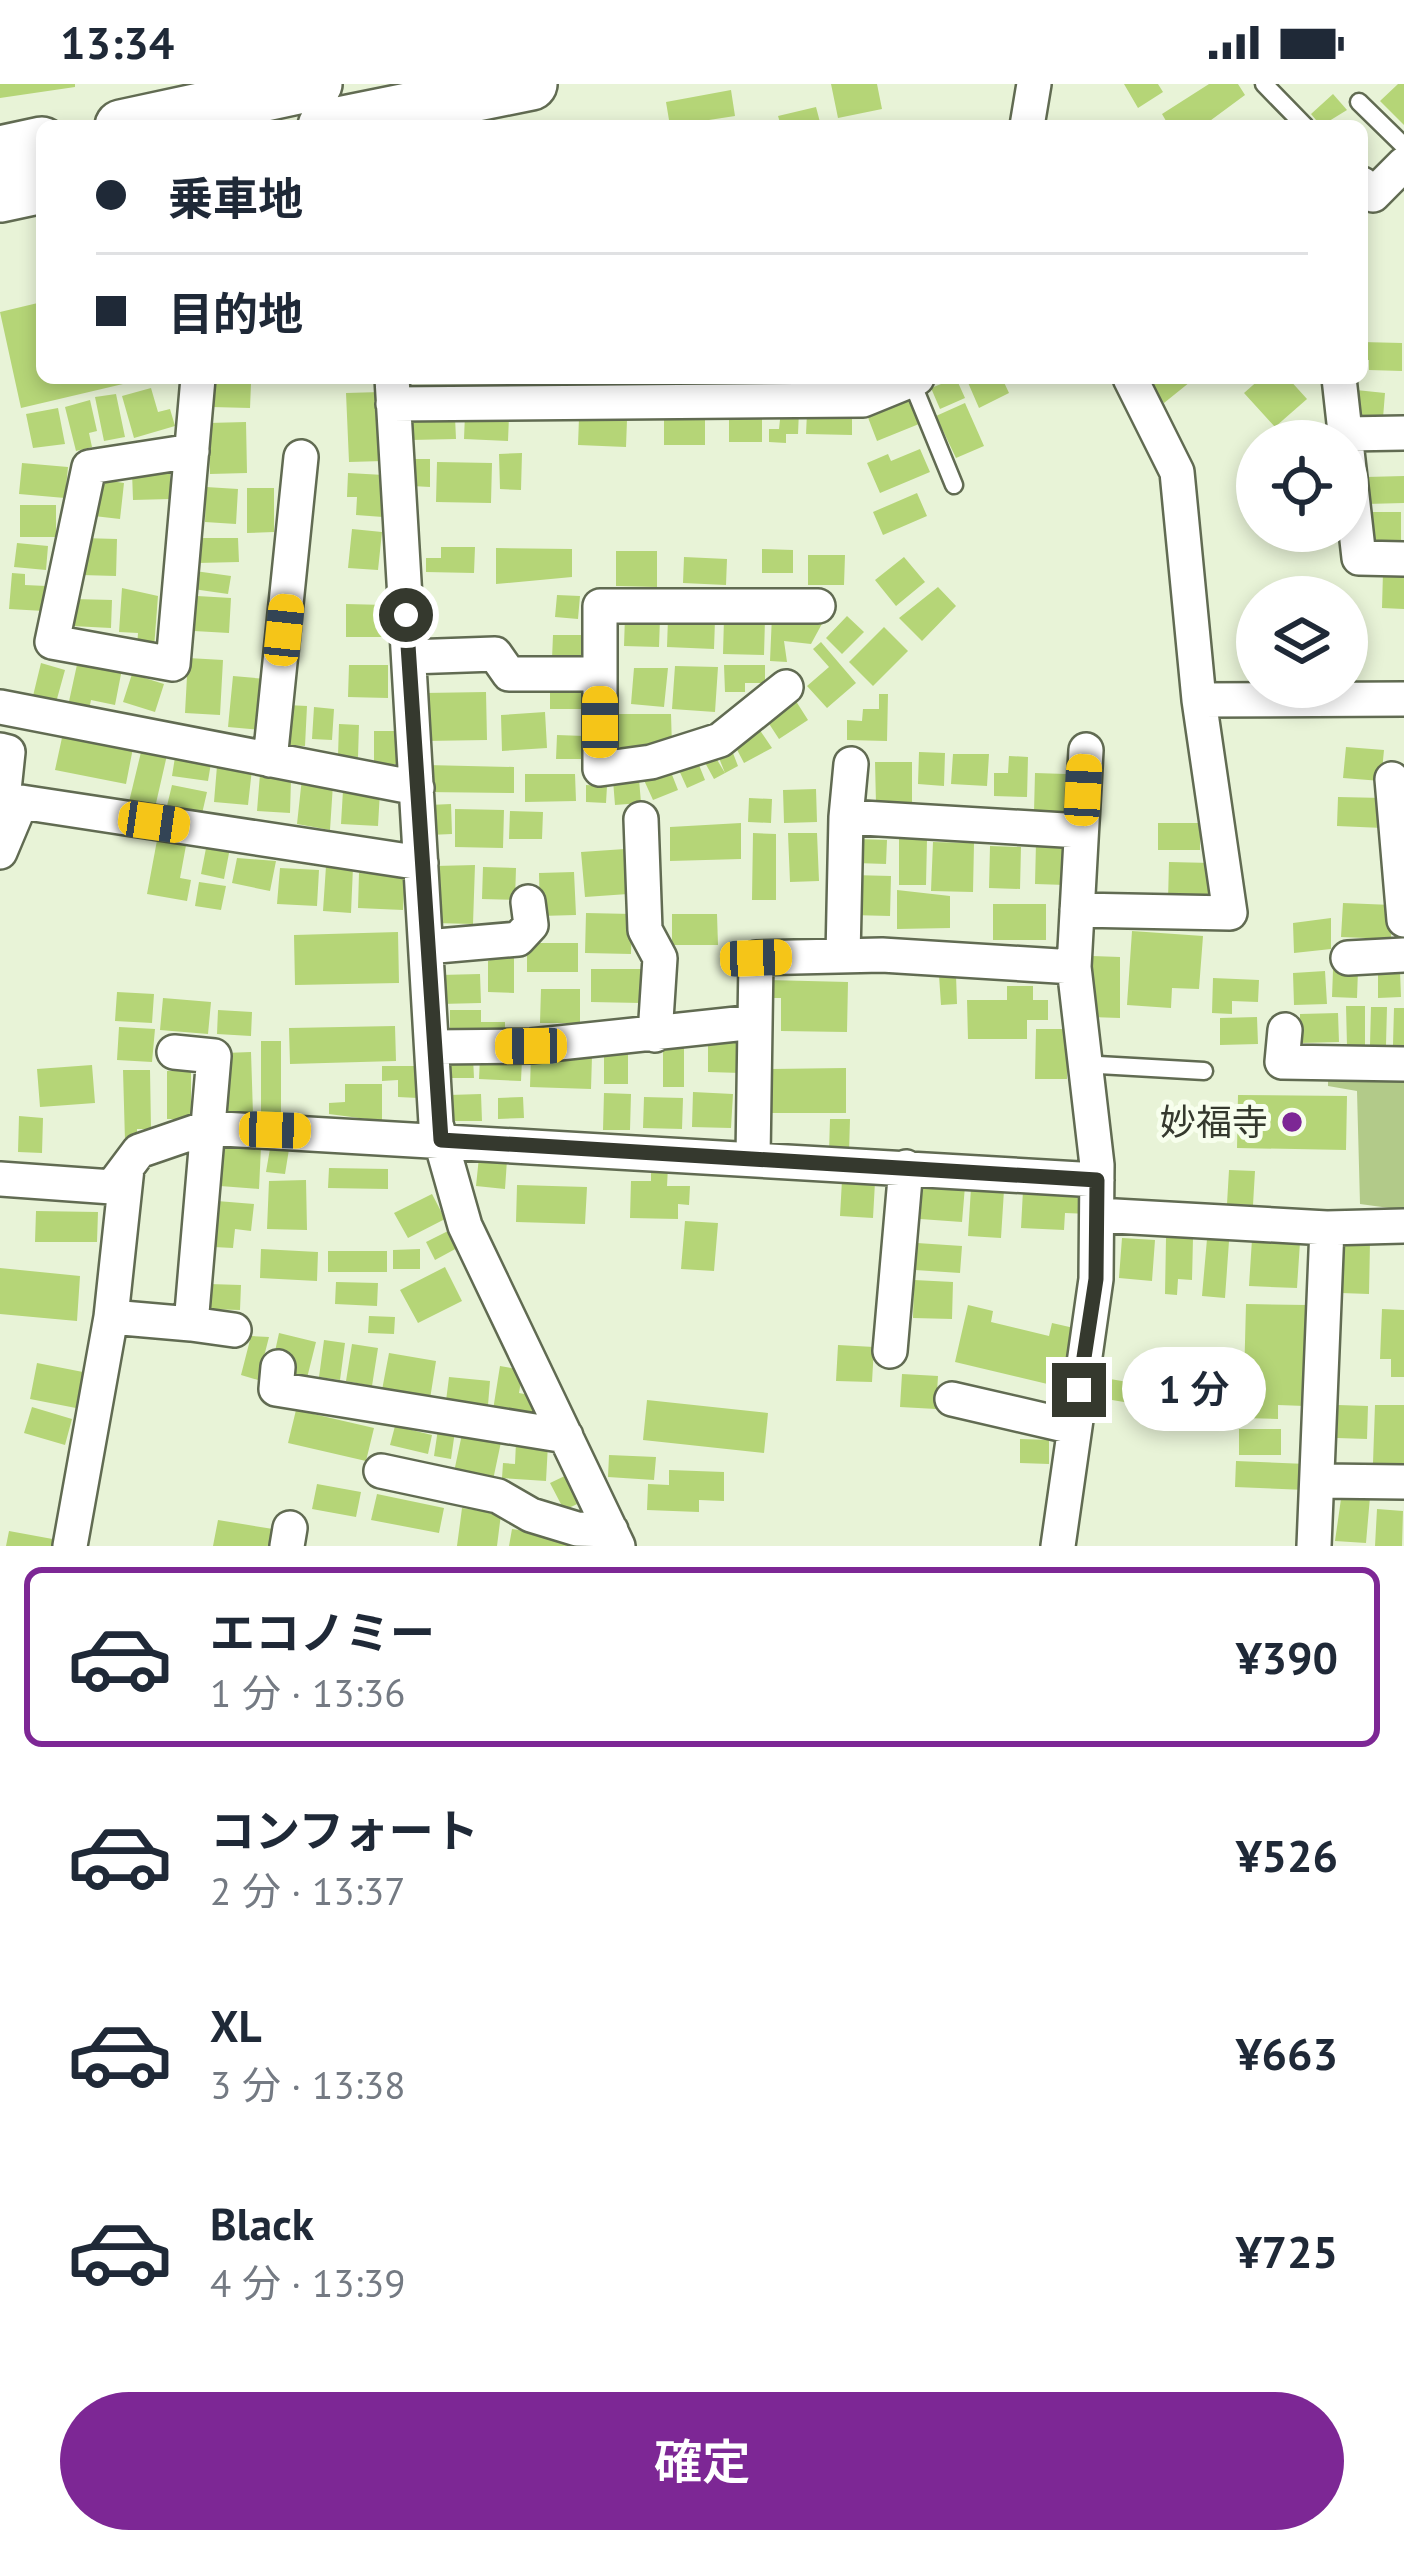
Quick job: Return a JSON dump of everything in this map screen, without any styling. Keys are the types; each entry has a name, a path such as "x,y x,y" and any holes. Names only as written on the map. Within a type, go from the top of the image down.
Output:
{"main road":[{"path":"148,120 312,84"},
{"path":"355,120 531,84"},
{"path":"0,152 36,144"},
{"path":"0,196 36,189"}],"street":[{"path":"312,84 324,120"},
{"path":"1028,120 1034,84"},
{"path":"1368,189 1373,194 1404,164"},
{"path":"192,451 89,467 52,643 173,664 192,451 198,384"},
{"path":"615,1538 465,1226 441,1140 392,391 863,400 902,384"},
{"path":"1077,910 1230,913 1199,700 1177,472 1133,384"},
{"path":"1340,384 1344,420"},
{"path":"1368,439 1404,433"},
{"path":"270,760 301,457"},
{"path":"1358,552 1359,558 1404,560"},
{"path":"786,687 720,740 651,762 600,770 600,605 818,606"},
{"path":"409,657 495,654 509,674 600,674"},
{"path":"1199,700 1404,699"},
{"path":"0,706 417,788"},
{"path":"0,750 8,752 0,828"},
{"path":"1058,1546 1096,1279 1097,1180 1074,967 1086,750"},
{"path":"843,956 851,764"},
{"path":"1392,779 1404,920"},
{"path":"0,853 21,802 421,862"},
{"path":"846,817 1081,831"},
{"path":"641,819 645,930 660,958 655,1035"},
{"path":"426,947 518,939 531,925 528,902"},
{"path":"1348,958 1404,955"},
{"path":"753,1158 756,958 843,956 1074,967"},
{"path":"432,1047 531,1046 755,1022"},
{"path":"1285,1030 1282,1062 1404,1064"},
{"path":"174,1052 214,1056 191,1324"},
{"path":"0,1179 112,1187 140,1151 206,1128 1097,1180"},
{"path":"890,1352 906,1167"},
{"path":"70,1546 111,1317 127,1168"},
{"path":"1097,1215 1327,1228 1404,1226"},
{"path":"1315,1546 1327,1228"},
{"path":"111,1317 234,1330"},
{"path":"278,1367 276,1389 566,1436"},
{"path":"952,1399 1073,1427"},
{"path":"381,1472 498,1496 531,1515 615,1538"},
{"path":"1321,1481 1404,1483"}],"lane":[{"path":"1264,84 1299,120"},
{"path":"1359,102 1404,146"},
{"path":"916,384 954,485"},
{"path":"1081,1064 1204,1071"}],"green space":[{"path":"1328,1077 1404,1081 1404,1210 1360,1204 1357,1091 1328,1086"}],"building":[{"path":"0,84 75,84 75,87 0,98"},
{"path":"831,84 877,84 882,109 838,118"},
{"path":"1124,84 1158,84 1163,92 1138,108"},
{"path":"1209,84 1238,84 1245,95 1211,120 1166,120 1162,114"},
{"path":"1404,84 1404,125 1380,101"},
{"path":"731,90 735,116 669,120 666,102"},
{"path":"1333,94 1347,110 1331,120 1316,120 1311,114"},
{"path":"816,107 819,120 779,120 778,116"},
{"path":"36,303 36,384 123,384 21,408 0,312"},
{"path":"1368,342 1402,343 1402,371 1369,370"},
{"path":"212,384 251,384 250,408 212,407"},
{"path":"959,384 965,398 940,409 931,388"},
{"path":"969,384 1005,384 1009,393 979,408"},
{"path":"1149,384 1188,384 1164,403"},
{"path":"1254,384 1293,384 1307,399 1283,420 1269,420 1244,393"},
{"path":"151,388 158,412 170,409 175,426 134,438 122,396"},
{"path":"1356,390 1385,393 1383,418 1354,416"},
{"path":"381,392 383,461 349,462 346,393"},
{"path":"116,394 125,437 104,441 95,397"},
{"path":"908,398 919,424 877,441 867,415"},
{"path":"90,400 97,431 89,433 92,447 76,451 65,407"},
{"path":"965,403 984,446 956,458 936,416"},
{"path":"58,408 65,444 33,448 26,414"},
{"path":"781,410 799,411 798,434 786,434 786,443 769,442 769,429 779,429"},
{"path":"685,413 705,413 705,445 664,445 664,419 685,419"},
{"path":"807,413 852,414 852,435 806,434"},
{"path":"465,414 509,416 508,441 464,439"},
{"path":"729,414 762,414 762,442 729,442"},
{"path":"410,415 455,417 456,439 411,440"},
{"path":"579,418 627,420 626,447 578,445"},
{"path":"246,422 247,473 210,474 208,423"},
{"path":"920,449 930,472 880,493 867,463 888,454 891,461"},
{"path":"522,453 521,490 500,489 499,454"},
{"path":"412,459 430,459 430,487 412,486"},
{"path":"437,462 492,463 491,503 436,502"},
{"path":"22,463 68,467 65,498 19,494"},
{"path":"170,471 170,499 133,500 132,472"},
{"path":"348,473 384,475 383,517 356,515 357,497 347,497"},
{"path":"1404,476 1404,503 1368,504 1368,477"},
{"path":"98,479 124,483 120,519 94,516"},
{"path":"206,487 238,489 236,524 205,522"},
{"path":"247,488 274,488 274,532 247,533"},
{"path":"917,493 927,516 883,535 873,512"},
{"path":"20,505 56,505 56,537 20,537"},
{"path":"1371,512 1401,512 1401,540 1370,540"},
{"path":"352,529 382,532 378,570 348,568"},
{"path":"82,538 117,539 116,576 81,575"},
{"path":"196,538 238,538 239,562 197,563"},
{"path":"17,543 48,546 46,570 14,567"},
{"path":"441,547 475,547 474,573 426,572 426,558 441,558"},
{"path":"496,548 572,549 572,577 496,584"},
{"path":"762,549 793,550 793,573 762,573"},
{"path":"616,551 657,551 657,587 616,586"},
{"path":"808,555 845,555 844,585 808,585"},
{"path":"684,557 727,559 726,585 683,583"},
{"path":"904,557 925,582 896,606 875,580"},
{"path":"195,571 231,576 228,594 193,589"},
{"path":"1383,572 1404,572 1404,609 1382,608"},
{"path":"12,573 25,574 25,585 46,586 44,611 9,609"},
{"path":"938,587 956,606 922,641 899,618"},
{"path":"122,588 158,596 154,648 137,647 138,633 119,632"},
{"path":"557,595 580,596 578,619 555,617"},
{"path":"197,596 231,598 229,633 194,631"},
{"path":"73,599 112,600 111,628 72,626"},
{"path":"346,604 386,605 385,637 346,637"},
{"path":"772,615 824,620 811,644 784,641 787,662 770,661"},
{"path":"625,616 660,618 659,647 624,646"},
{"path":"847,616 864,632 842,654 826,638"},
{"path":"668,618 715,620 714,649 667,647"},
{"path":"724,618 765,619 764,655 723,654"},
{"path":"884,627 908,651 873,686 849,662"},
{"path":"553,635 587,635 587,660 552,659"},
{"path":"821,642 856,683 827,708 807,686 829,667 813,649"},
{"path":"188,658 223,660 220,715 185,713"},
{"path":"78,660 122,669 115,705 91,700 89,710 68,706"},
{"path":"41,663 65,670 55,706 32,700"},
{"path":"349,665 388,665 388,698 348,697"},
{"path":"724,665 765,665 765,683 745,683 745,692 725,692"},
{"path":"675,666 718,667 715,712 672,709"},
{"path":"634,668 668,668 664,707 631,704"},
{"path":"132,674 164,684 155,712 123,702"},
{"path":"233,676 266,679 261,730 228,727"},
{"path":"550,686 585,686 585,709 550,709"},
{"path":"486,692 487,740 425,741 424,693"},
{"path":"879,694 888,694 887,741 847,740 847,720 862,721 863,709 879,709"},
{"path":"794,698 808,720 779,739 764,716"},
{"path":"287,705 307,706 305,746 285,745"},
{"path":"314,707 334,709 332,740 312,739"},
{"path":"545,712 547,748 502,751 501,715"},
{"path":"617,714 671,714 672,747 619,747"},
{"path":"339,724 359,725 358,757 338,756"},
{"path":"757,726 772,748 744,763 733,742"},
{"path":"374,731 396,731 396,764 374,764"},
{"path":"63,733 133,748 126,784 55,770"},
{"path":"557,735 584,736 583,759 556,759"},
{"path":"1346,747 1384,750 1381,781 1343,778"},
{"path":"142,748 167,755 154,812 128,806"},
{"path":"731,748 738,766 714,779 703,759 713,753 725,773 717,753"},
{"path":"176,751 212,757 208,781 172,776"},
{"path":"919,752 945,753 944,786 918,784"},
{"path":"953,754 989,754 987,786 951,784"},
{"path":"1009,756 1028,757 1027,797 994,796 994,773 1008,773"},
{"path":"697,760 705,780 687,788 678,768"},
{"path":"875,762 912,762 912,803 876,804"},
{"path":"426,765 514,767 514,793 426,792"},
{"path":"217,766 252,769 248,805 214,802"},
{"path":"669,767 678,790 653,800 643,778"},
{"path":"1035,773 1066,774 1065,813 1034,812"},
{"path":"260,774 291,779 290,813 257,811"},
{"path":"525,774 575,774 576,801 525,802"},
{"path":"302,778 333,784 330,830 297,824"},
{"path":"639,779 641,803 615,805 613,780"},
{"path":"172,785 207,792 201,818 166,810"},
{"path":"586,785 607,786 606,803 586,802"},
{"path":"816,789 817,822 784,823 783,790"},
{"path":"343,790 380,791 378,826 341,824"},
{"path":"1338,797 1384,798 1383,828 1337,826"},
{"path":"749,798 772,799 771,823 748,822"},
{"path":"451,804 452,834 429,835 429,805"},
{"path":"455,809 504,810 503,848 455,847"},
{"path":"510,811 543,812 542,839 509,839"},
{"path":"741,823 741,859 670,861 670,827"},
{"path":"1158,823 1200,823 1200,850 1158,850"},
{"path":"753,833 776,834 776,900 752,900"},
{"path":"788,833 817,833 819,881 790,882"},
{"path":"158,835 187,840 180,878 191,880 187,901 147,894"},
{"path":"857,839 887,840 886,864 856,863"},
{"path":"899,839 927,839 926,885 899,885"},
{"path":"933,842 974,843 973,892 931,891"},
{"path":"1036,842 1067,843 1066,885 1035,884"},
{"path":"207,843 230,848 224,879 201,874"},
{"path":"990,846 1021,847 1020,889 989,888"},
{"path":"625,849 628,894 585,897 581,852"},
{"path":"237,858 276,861 270,891 232,883"},
{"path":"1169,862 1212,863 1212,901 1168,900"},
{"path":"475,865 473,924 434,923 435,866"},
{"path":"326,866 353,867 351,913 323,911"},
{"path":"483,867 516,868 515,900 482,899"},
{"path":"280,868 319,870 317,906 277,904"},
{"path":"574,872 576,915 540,916 539,873"},
{"path":"359,873 405,875 403,910 358,908"},
{"path":"852,875 891,876 890,916 851,915"},
{"path":"199,882 226,886 221,910 195,906"},
{"path":"897,890 950,896 950,928 897,929"},
{"path":"1343,903 1392,905 1391,939 1341,937"},
{"path":"993,904 1046,904 1046,940 993,940"},
{"path":"586,913 632,914 631,954 585,953"},
{"path":"672,914 717,914 718,945 672,945"},
{"path":"1331,918 1331,949 1294,953 1293,923"},
{"path":"1132,931 1203,936 1199,989 1172,988 1171,1008 1127,1005"},
{"path":"398,932 399,983 295,985 294,935"},
{"path":"527,943 578,943 578,972 527,972"},
{"path":"514,950 514,993 488,992 488,961"},
{"path":"1092,956 1120,957 1120,1018 1091,1017"},
{"path":"591,969 641,969 641,1003 591,1002"},
{"path":"1333,970 1358,970 1357,998 1332,997"},
{"path":"1325,971 1327,1004 1294,1005 1293,973"},
{"path":"1378,971 1400,971 1401,997 1378,998"},
{"path":"480,974 481,1003 440,1004 440,975"},
{"path":"939,975 956,975 957,1004 941,1005"},
{"path":"1213,978 1259,980 1258,1002 1232,1001 1232,1014 1212,1013"},
{"path":"768,980 848,982 847,1032 781,1031 781,998 768,998"},
{"path":"1007,986 1033,986 1033,1000 1048,1000 1048,1020 1027,1020 1027,1039 968,1039 967,1000 1007,1000"},
{"path":"541,989 580,989 580,1023 540,1023"},
{"path":"117,992 154,994 152,1023 115,1021"},
{"path":"163,998 211,1002 208,1034 160,1030"},
{"path":"1346,1006 1365,1006 1365,1046 1347,1046"},
{"path":"1371,1007 1387,1007 1386,1045 1370,1045"},
{"path":"1394,1008 1404,1008 1404,1045 1393,1045"},
{"path":"218,1010 252,1012 251,1036 217,1034"},
{"path":"450,1010 481,1010 481,1022 505,1022 505,1038 450,1038"},
{"path":"1338,1013 1339,1042 1300,1043 1300,1014"},
{"path":"1257,1017 1258,1044 1220,1045 1220,1018"},
{"path":"395,1026 396,1061 290,1064 289,1028"},
{"path":"119,1027 155,1029 152,1062 117,1060"},
{"path":"1036,1029 1068,1029 1067,1079 1035,1079"},
{"path":"708,1040 741,1040 741,1073 708,1072"},
{"path":"261,1041 281,1041 281,1114 261,1114"},
{"path":"684,1045 684,1087 663,1087 663,1046"},
{"path":"604,1049 628,1050 628,1084 604,1084"},
{"path":"251,1052 253,1114 228,1115 225,1053"},
{"path":"531,1055 592,1056 591,1089 530,1087"},
{"path":"438,1056 473,1057 474,1078 438,1078"},
{"path":"480,1057 522,1059 521,1081 479,1079"},
{"path":"92,1065 95,1103 40,1107 37,1069"},
{"path":"382,1066 418,1066 418,1098 398,1097 398,1080 382,1081"},
{"path":"846,1068 846,1113 771,1113 771,1069"},
{"path":"123,1070 150,1070 151,1129 137,1129 137,1141 125,1141"},
{"path":"167,1071 191,1071 191,1119 167,1119"},
{"path":"345,1084 382,1084 382,1121 329,1114 329,1103 345,1102"},
{"path":"693,1092 733,1094 731,1128 692,1127"},
{"path":"604,1093 631,1094 630,1130 603,1130"},
{"path":"481,1094 482,1121 449,1121 449,1095"},
{"name":"妙福寺","path":"1238,1095 1347,1096 1346,1150 1237,1148"},
{"path":"523,1097 524,1118 498,1119 498,1098"},
{"path":"644,1097 683,1098 682,1129 643,1128"},
{"path":"19,1116 43,1118 42,1153 18,1152"},
{"path":"830,1119 850,1119 849,1153 829,1153"},
{"path":"271,1143 290,1143 285,1174 266,1172"},
{"path":"222,1145 261,1147 259,1189 220,1186"},
{"path":"479,1157 507,1160 505,1189 476,1186"},
{"path":"651,1166 668,1167 667,1186 690,1186 689,1205 678,1204 678,1219 630,1218 631,1181 651,1181"},
{"path":"329,1168 388,1169 388,1189 328,1188"},
{"path":"1229,1170 1255,1171 1253,1205 1227,1204"},
{"path":"306,1180 307,1230 267,1229 269,1181"},
{"path":"842,1180 875,1182 873,1218 840,1216"},
{"path":"923,1182 965,1186 962,1222 920,1219"},
{"path":"517,1185 587,1187 585,1224 516,1222"},
{"path":"971,1188 1004,1190 1001,1238 968,1236"},
{"path":"1023,1190 1091,1193 1090,1214 1065,1213 1064,1230 1021,1228"},
{"path":"432,1194 445,1219 408,1238 394,1213"},
{"path":"217,1201 254,1204 251,1231 235,1229 233,1248 214,1247"},
{"path":"36,1211 98,1212 97,1242 35,1242"},
{"path":"685,1221 718,1223 714,1271 681,1269"},
{"path":"450,1230 459,1247 435,1260 426,1242"},
{"path":"1122,1238 1155,1240 1152,1281 1119,1278"},
{"path":"1166,1238 1193,1238 1192,1280 1178,1279 1177,1295 1165,1294"},
{"path":"1207,1239 1229,1241 1225,1298 1202,1296"},
{"path":"1252,1239 1300,1242 1297,1288 1249,1286"},
{"path":"1343,1241 1370,1242 1369,1294 1341,1293"},
{"path":"917,1243 962,1246 960,1273 915,1270"},
{"path":"261,1249 318,1252 317,1281 260,1278"},
{"path":"420,1249 420,1269 393,1269 393,1250"},
{"path":"328,1251 387,1251 387,1272 328,1272"},
{"path":"445,1267 462,1301 418,1323 400,1290"},
{"path":"0,1268 80,1276 77,1321 0,1314"},
{"path":"914,1280 953,1282 952,1319 913,1318"},
{"path":"336,1282 378,1283 377,1306 335,1304"},
{"path":"209,1284 241,1285 240,1310 208,1309"},
{"path":"1246,1304 1308,1305 1305,1406 1278,1405 1278,1419 1243,1418"},
{"path":"968,1305 993,1311 991,1322 1049,1336 1052,1323 1074,1328 1060,1387 955,1362"},
{"path":"1382,1309 1404,1310 1404,1377 1391,1377 1391,1359 1380,1359"},
{"path":"369,1316 395,1317 394,1334 368,1333"},
{"path":"279,1333 316,1342 307,1378 288,1374 274,1356"},
{"path":"251,1336 269,1337 258,1380 241,1375"},
{"path":"324,1340 345,1343 340,1380 319,1377"},
{"path":"352,1344 378,1348 372,1386 346,1381"},
{"path":"838,1345 874,1347 872,1382 836,1381"},
{"path":"389,1353 436,1361 430,1399 382,1390"},
{"path":"37,1363 83,1372 76,1408 30,1399"},
{"path":"500,1366 523,1370 519,1393 540,1397 536,1417 493,1410"},
{"path":"902,1374 938,1376 936,1409 900,1407"},
{"path":"449,1377 490,1381 488,1405 446,1401"},
{"path":"1110,1379 1140,1384 1136,1404 1106,1399"},
{"path":"647,1400 768,1413 764,1453 643,1440"},
{"path":"1338,1405 1368,1406 1367,1439 1337,1438"},
{"path":"1375,1405 1404,1405 1404,1464 1373,1463"},
{"path":"32,1407 72,1419 65,1445 24,1433"},
{"path":"296,1410 374,1428 366,1461 288,1443"},
{"path":"395,1426 432,1435 428,1454 390,1445"},
{"path":"438,1429 455,1431 451,1459 434,1456"},
{"path":"1239,1429 1281,1429 1281,1455 1239,1455"},
{"path":"462,1434 501,1442 493,1480 454,1472"},
{"path":"1020,1439 1049,1440 1049,1464 1020,1463"},
{"path":"516,1442 548,1444 546,1481 502,1478 503,1463 515,1464"},
{"path":"609,1455 656,1457 654,1480 608,1477"},
{"path":"1236,1461 1307,1464 1306,1490 1235,1487"},
{"path":"669,1470 724,1472 724,1501 699,1500 699,1512 647,1510 648,1484 669,1485"},
{"path":"571,1473 584,1501 564,1510 550,1483"},
{"path":"317,1484 361,1492 356,1517 312,1509"},
{"path":"1342,1492 1370,1497 1366,1543 1335,1541"},
{"path":"377,1494 444,1508 439,1533 371,1520"},
{"path":"462,1508 501,1514 497,1546 457,1546"},
{"path":"1377,1509 1403,1511 1402,1546 1375,1546"},
{"path":"218,1520 273,1529 269,1546 213,1546"},
{"path":"512,1529 587,1540 586,1546 509,1546"},
{"path":"9,1531 58,1540 57,1546 6,1546"}],"place":[{"name":"妙福寺","path":"1292,1122"}],"route":[{"path":"406,615 436,1124 441,1140 1097,1180 1096,1279 1079,1390"}]}
